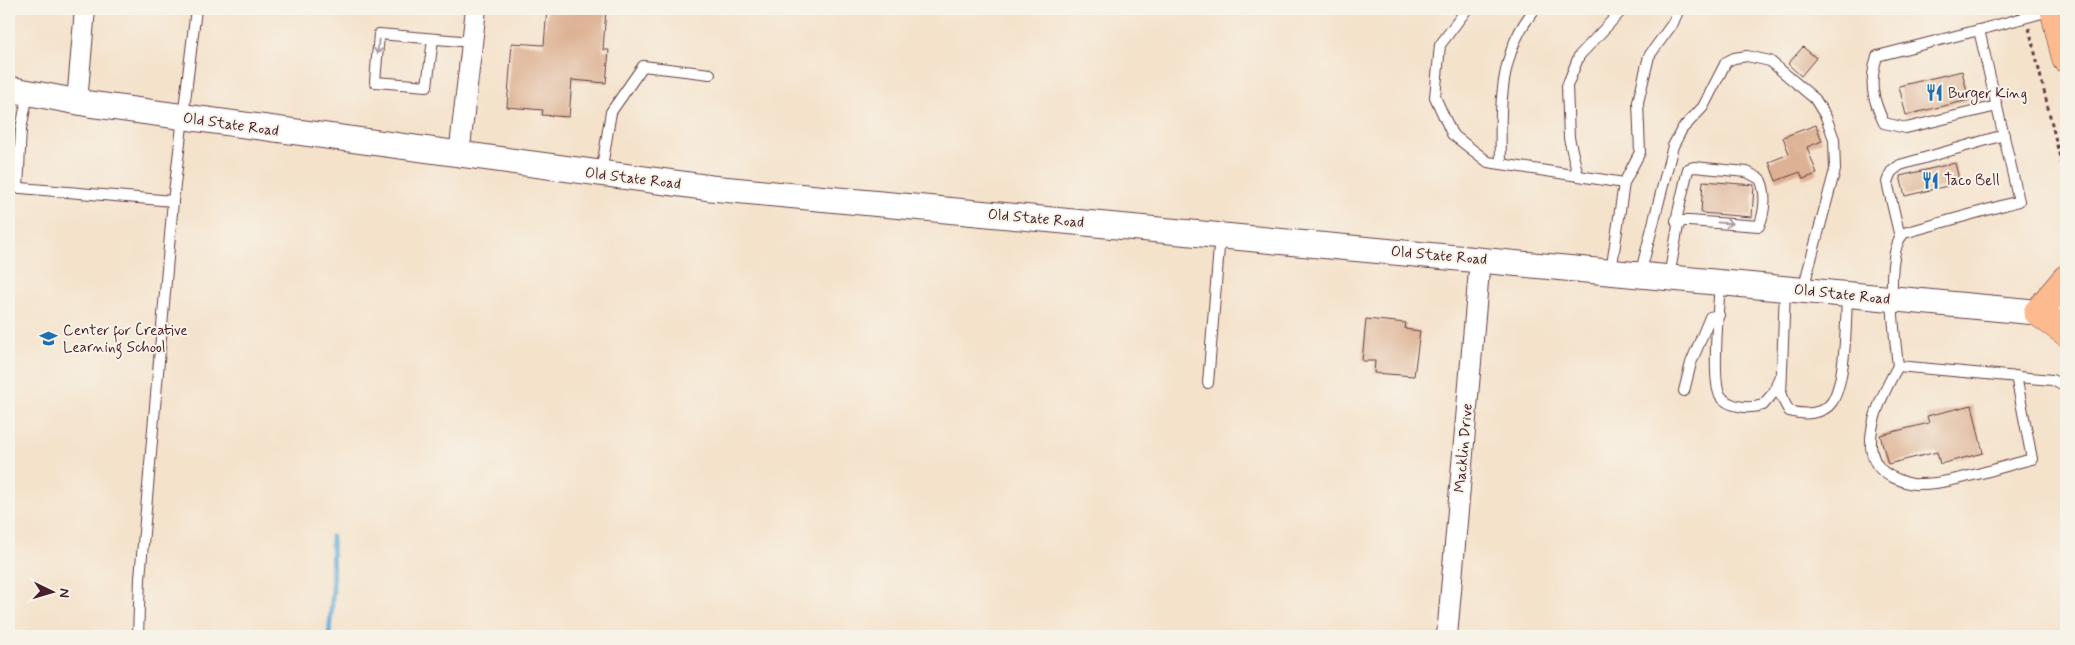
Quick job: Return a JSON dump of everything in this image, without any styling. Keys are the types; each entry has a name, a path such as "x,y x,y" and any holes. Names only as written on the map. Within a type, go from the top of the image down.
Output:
{"highway":[{"path":"2054,9 2066,59"},
{"path":"2066,279 2038,312 2066,332"}],"street":[{"path":"77,102 85,9"},
{"path":"459,155 476,9"},
{"name":"Old State Road","path":"18,91 77,102 183,117 711,188 2066,315"},
{"name":"Macklin Drive","path":"1447,636 1480,259"}],"lane":[{"path":"138,636 140,578 173,201 196,9"},
{"path":"1467,9 1440,45 1435,97 1452,134 1488,162 1624,183"},
{"path":"1501,164 1502,89 1510,49 1527,18 1535,9"},
{"path":"1578,176 1568,138 1567,86 1579,56 1623,9"},
{"path":"1611,272 1624,183 1640,152 1638,102 1649,56 1673,23 1679,9"},
{"path":"1997,106 1906,128 1884,123 1877,109 1870,78 1877,56 2054,9"},
{"path":"1979,30 2019,201 1904,233 1900,237 1896,249 1891,299 1898,366 1882,393 1874,416 1871,443 1879,469 1887,476 1918,485 2032,459 2016,376"},
{"path":"433,39 427,86 375,82 379,34 472,42"},
{"path":"1640,275 1673,146 1682,128 1703,107 1726,62 1734,58 1747,56 1770,61 1815,99 1826,117 1834,139 1835,170 1794,290 1782,370 1782,396 1789,411 1804,414 1813,413 1828,406 1833,401 1839,379 1845,340 1847,295"},
{"path":"601,174 611,112 643,66 710,74"},
{"path":"18,91 21,129 13,187 173,201"},
{"path":"1900,237 1888,182 1891,172 1900,164 2004,135"},
{"path":"1669,277 1678,226 1676,221 1688,169 1694,167 1747,172 1760,179 1765,193 1763,214 1759,226 1689,221 1682,222 1678,226"},
{"path":"1208,383 1220,235"},
{"path":"1720,282 1716,386 1720,395 1727,402 1746,408 1763,405 1774,392 1782,370"},
{"path":"1684,391 1691,363 1706,325 1710,317 1719,314"},
{"path":"1898,366 2052,380 2066,387"}],"path":[{"path":"2033,45 2066,183"}],"building":[{"path":"547,9 606,9 603,50 609,50 606,83 572,80 569,117 542,115 543,110 507,107 512,43 544,45"},
{"path":"1803,47 1816,58 1801,76 1788,64"},
{"name":"Burger King","path":"1962,71 1969,100 1906,115 1899,86"},
{"path":"1816,125 1822,141 1807,147 1817,174 1803,179 1800,172 1776,181 1769,162 1789,154 1783,137"},
{"name":"Taco Bell","path":"1955,163 1960,183 1905,196 1900,176"},
{"path":"1703,181 1754,185 1752,217 1701,213"},
{"path":"1366,319 1406,323 1405,329 1420,331 1414,376 1374,373 1375,361 1362,361"},
{"path":"1972,405 1983,453 1940,464 1937,452 1888,464 1880,435 1929,423 1927,416"}],"waterway":[{"path":"329,636 333,589 332,537"}],"place":[{"name":"Burger King","path":"1934,93"},
{"name":"Taco Bell","path":"1930,180"},
{"name":"Center for Creative Learning School","path":"49,339"}]}
